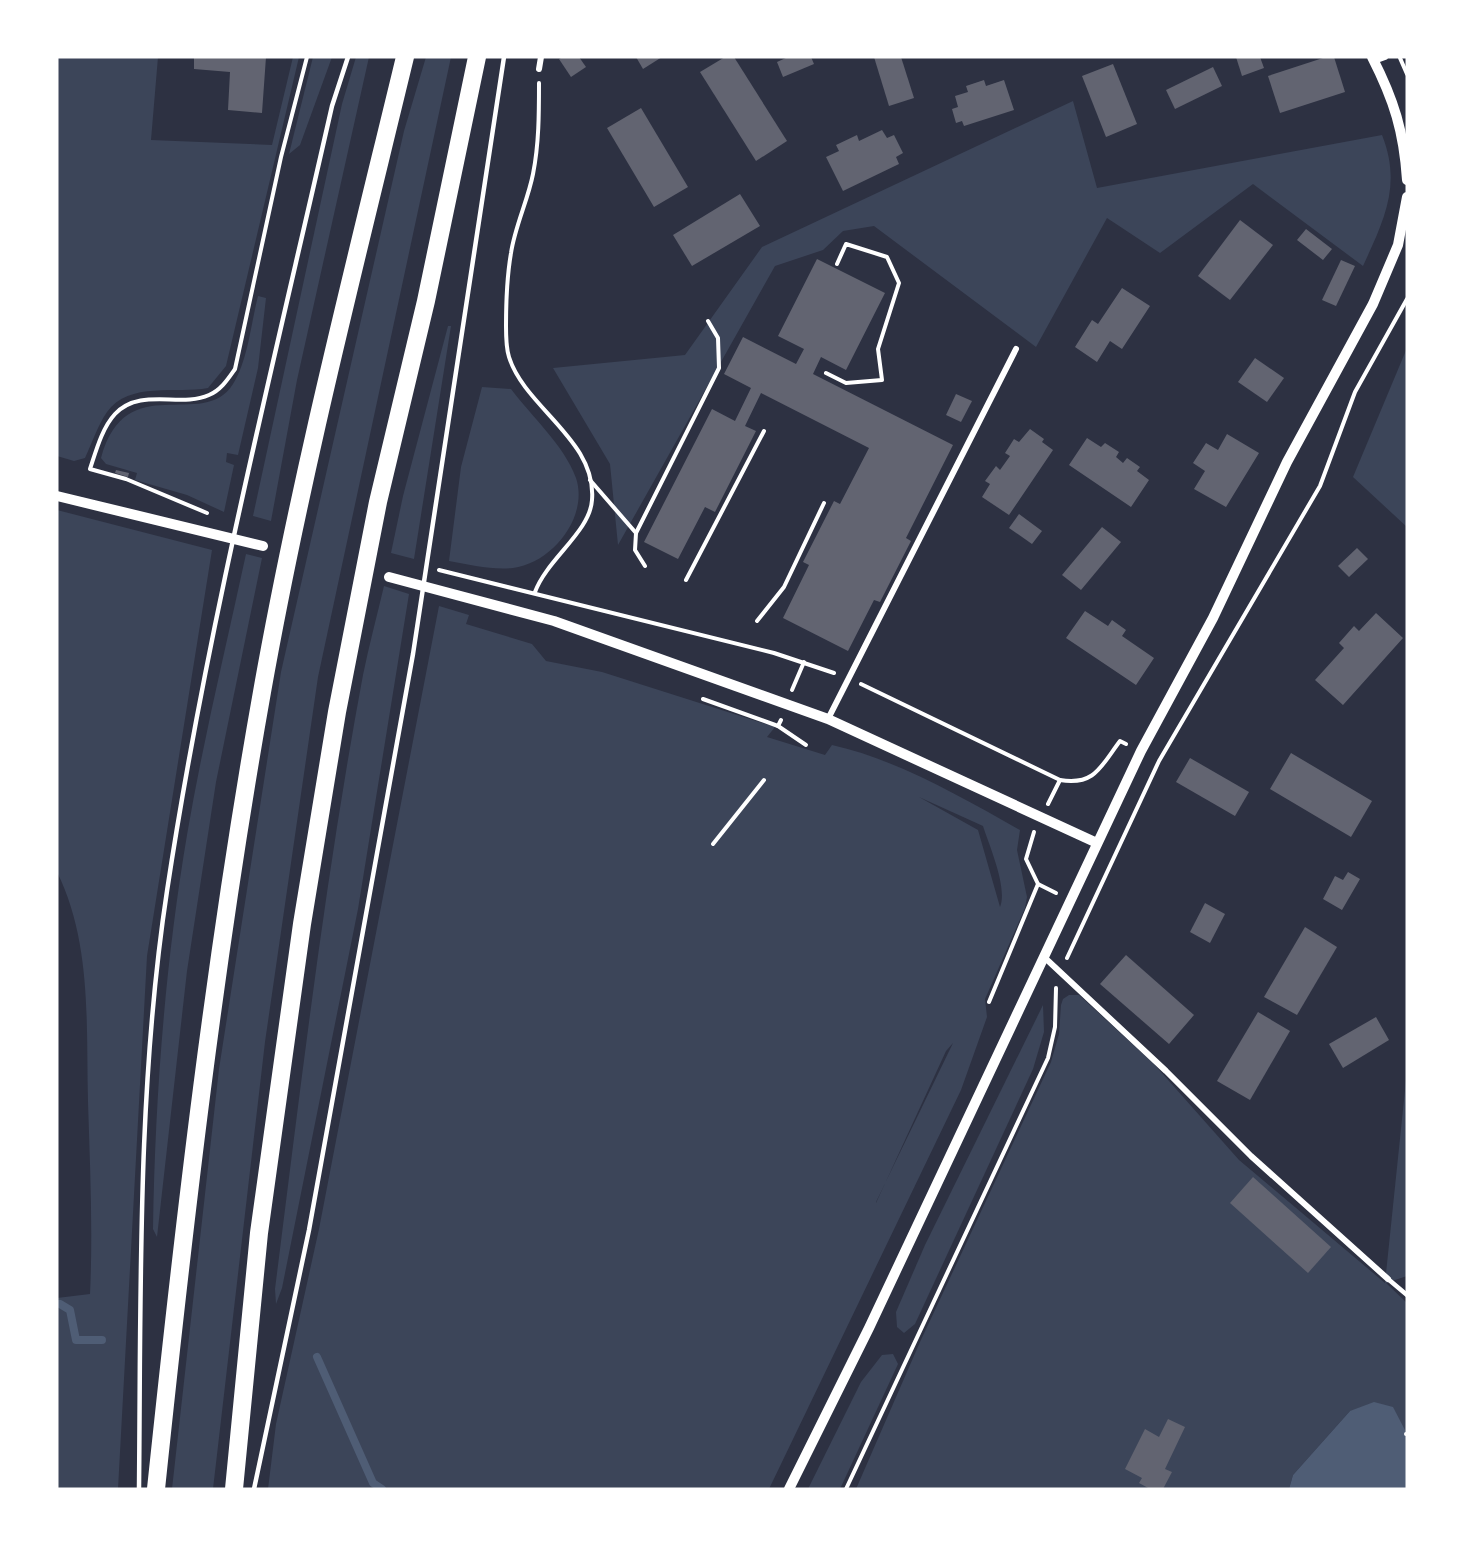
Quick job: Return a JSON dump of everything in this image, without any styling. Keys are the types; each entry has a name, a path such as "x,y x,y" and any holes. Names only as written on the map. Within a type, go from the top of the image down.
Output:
{"highway":[{"path":"156,1489 185,1213 226,912 262,690 304,479 405,57"},
{"path":"234,1489 260,1233 302,924 337,712 378,502 426,301 477,57"}],"street":[{"path":"539,69 541,57"},
{"path":"1377,58 1396,110 1405,153 1407,180"},
{"path":"789,1489 869,1328 1141,751 1213,618 1287,462 1373,304 1398,245 1407,197"},
{"path":"828,719 1016,349"},
{"path":"57,496 263,546"},
{"path":"389,577 554,621 828,719 1097,843"},
{"path":"1044,957 1166,1071 1251,1156 1388,1279"}],"lane":[{"path":"139,1489 142,1210 150,1050 166,894 207,662 332,106 348,57"},
{"path":"254,1489 309,1230 413,654 438,502 504,57"},
{"path":"1388,1279 1407,1295"}],"path":[{"path":"214,516 126,479 90,469 102,436 116,413 137,402 160,397 192,398 209,395 225,384 235,369 281,157 307,57"},
{"path":"1399,57 1407,74"},
{"path":"535,592 540,578 556,556 581,529 592,501 590,480 578,448 516,373 508,356 506,326 511,252 533,175 538,134 539,69"},
{"path":"826,373 846,383 882,380 878,349 899,283 887,257 846,244 837,264"},
{"path":"846,1489 1048,1058 1055,1027 1056,986 1061,972 1159,760 1320,486 1355,392 1407,299"},
{"path":"645,566 635,550 636,533 719,368 718,338 708,321"},
{"path":"686,580 764,431"},
{"path":"590,480 636,533"},
{"path":"757,621 784,587 824,503"},
{"path":"432,568 774,653 848,678 921,711 1060,780"},
{"path":"778,726 806,745"},
{"path":"713,844 764,780"},
{"path":"989,1002 1038,884"}],"shaded area":[{"path":"57,57 158,57 151,140 272,145 293,57 299,57 226,366 208,388 140,392 116,402 104,417 85,458 74,461 57,456"},
{"path":"313,57 332,57 300,145 289,154"},
{"path":"356,57 369,57 297,380 271,521 253,516 342,104"},
{"path":"426,57 451,57 318,677 265,1042 213,1489 172,1489 219,1069 281,672 404,131"},
{"path":"1073,101 1097,188 1382,135 1388,153 1390,170 1388,202 1384,218 1363,266 1253,184 1160,253 1107,218 1036,347 874,226 843,231 823,250 775,266 618,545 610,464 553,368 685,355 762,247"},
{"path":"258,296 266,298 258,368 238,455 227,453 226,462 234,465 224,512 187,495 135,480 137,473 106,464 101,458 113,431 128,415 146,407 203,403 220,397 233,384 246,353"},
{"path":"448,326 451,326 414,559 391,553 403,496"},
{"path":"1407,348 1407,527 1353,477"},
{"path":"482,387 511,389 564,454 576,478 579,493 572,522 554,548 527,564 513,568 489,568 449,561 461,467"},
{"path":"57,510 212,550 147,956 118,1489 57,1489 57,1298 90,1294 91,1198 87,1014 82,955 68,899 57,872"},
{"path":"246,554 262,558 216,782 187,971 157,1237 153,1229 162,1032 179,884 207,729"},
{"path":"384,586 409,594 358,909 282,1288 276,1304 275,1289 325,904 363,675"},
{"path":"439,606 469,615 466,624 532,644 546,661 602,672 775,727 767,737 825,755 832,745 880,760 929,781 1020,830 1017,850 1027,897 1025,908 985,999 987,1017 961,1090 769,1489 268,1489 276,1424 319,1229","holes":["919,797 983,826 1000,878 1002,889 1000,907 978,830","953,1043 885,1183 946,1051"]},
{"path":"1069,995 1079,995 1153,1063 1239,1160 1385,1283 1407,1071 1407,1276 1386,1283 1407,1303 1407,1434 1350,1411 1293,1475 1289,1489 856,1489 920,1342 1051,1062 1059,1034 1061,1005 1063,999"},
{"path":"1043,1005 1044,1032 1033,1069 915,1324 904,1333 897,1327 896,1312 925,1245"},
{"path":"893,1354 898,1364 840,1489 808,1489 861,1382 882,1355"},
{"path":"1374,1402 1393,1407 1407,1434 1407,1489 1289,1489 1293,1475 1350,1411"}],"building":[{"path":"194,57 266,57 262,113 228,110 230,72 194,69"},
{"path":"579,57 586,67 571,77 559,59"},
{"path":"636,57 662,57 643,69"},
{"path":"725,57 734,57 787,141 756,161 700,72"},
{"path":"788,57 811,57 814,64 783,77 777,62"},
{"path":"874,57 901,57 914,98 889,106"},
{"path":"1236,57 1260,57 1264,68 1242,76"},
{"path":"1326,57 1334,57 1345,92 1280,113 1268,76"},
{"path":"1113,64 1137,124 1106,137 1082,76"},
{"path":"1213,67 1222,86 1175,109 1166,90"},
{"path":"984,80 986,86 1004,80 1014,110 964,126 962,121 956,123 952,109 958,107 955,96 968,92 966,86"},
{"path":"641,108 688,187 654,207 607,128"},
{"path":"882,130 887,138 894,135 903,153 896,157 899,164 843,191 826,157 839,151 836,145 857,135 859,141"},
{"path":"740,194 760,226 692,266 673,235"},
{"path":"1240,220 1273,245 1230,300 1198,276"},
{"path":"1306,229 1332,249 1323,260 1297,240"},
{"path":"817,259 885,293 846,370 821,357 813,374 953,445 906,538 911,541 880,602 874,600 848,651 783,618 809,565 803,562 834,501 840,504 869,448 761,393 745,426 756,431 715,512 705,507 678,559 644,542 712,409 735,421 751,388 724,374 743,337 796,364 804,349 778,336"},
{"path":"1341,260 1355,266 1336,306 1322,300"},
{"path":"1122,288 1150,306 1122,349 1110,341 1097,362 1075,347 1092,320 1098,324"},
{"path":"1255,358 1284,378 1267,402 1238,382"},
{"path":"956,394 972,401 961,422 946,415"},
{"path":"1030,429 1044,439 1042,442 1053,450 1009,515 982,497 990,484 985,481 996,466 1000,470 1010,456 1005,453 1014,439 1019,442"},
{"path":"1227,434 1259,453 1226,507 1194,489 1205,471 1193,463 1206,443 1218,450"},
{"path":"1087,438 1101,447 1105,443 1119,452 1116,457 1123,463 1127,458 1140,467 1137,471 1149,480 1131,507 1069,465"},
{"path":"116,470 129,473 128,477 115,473"},
{"path":"1019,514 1042,531 1032,544 1009,528"},
{"path":"1102,527 1121,542 1081,590 1062,575"},
{"path":"1357,548 1368,559 1349,577 1338,566"},
{"path":"1085,611 1108,626 1112,620 1126,630 1122,636 1154,658 1136,685 1066,638"},
{"path":"1376,613 1403,638 1343,705 1315,680 1344,648 1339,643 1354,626 1359,631"},
{"path":"1291,753 1372,801 1351,837 1270,789"},
{"path":"1190,758 1249,792 1235,816 1176,782"},
{"path":"1348,872 1360,879 1342,910 1323,899 1335,876 1343,880"},
{"path":"1205,903 1225,914 1210,943 1190,932"},
{"path":"1305,927 1337,947 1297,1015 1264,997"},
{"path":"1126,955 1194,1015 1169,1044 1100,984"},
{"path":"1258,1012 1290,1031 1250,1100 1217,1081"},
{"path":"1376,1017 1389,1040 1343,1068 1329,1044"},
{"path":"1253,1177 1331,1247 1308,1273 1230,1203"},
{"path":"1168,1419 1185,1427 1165,1469 1172,1472 1163,1489 1150,1489 1139,1483 1142,1478 1125,1469 1145,1429 1159,1437"}],"waterway":[{"path":"60,1304 70,1310 76,1340 102,1340"},
{"path":"317,1357 373,1483 382,1489"}]}
